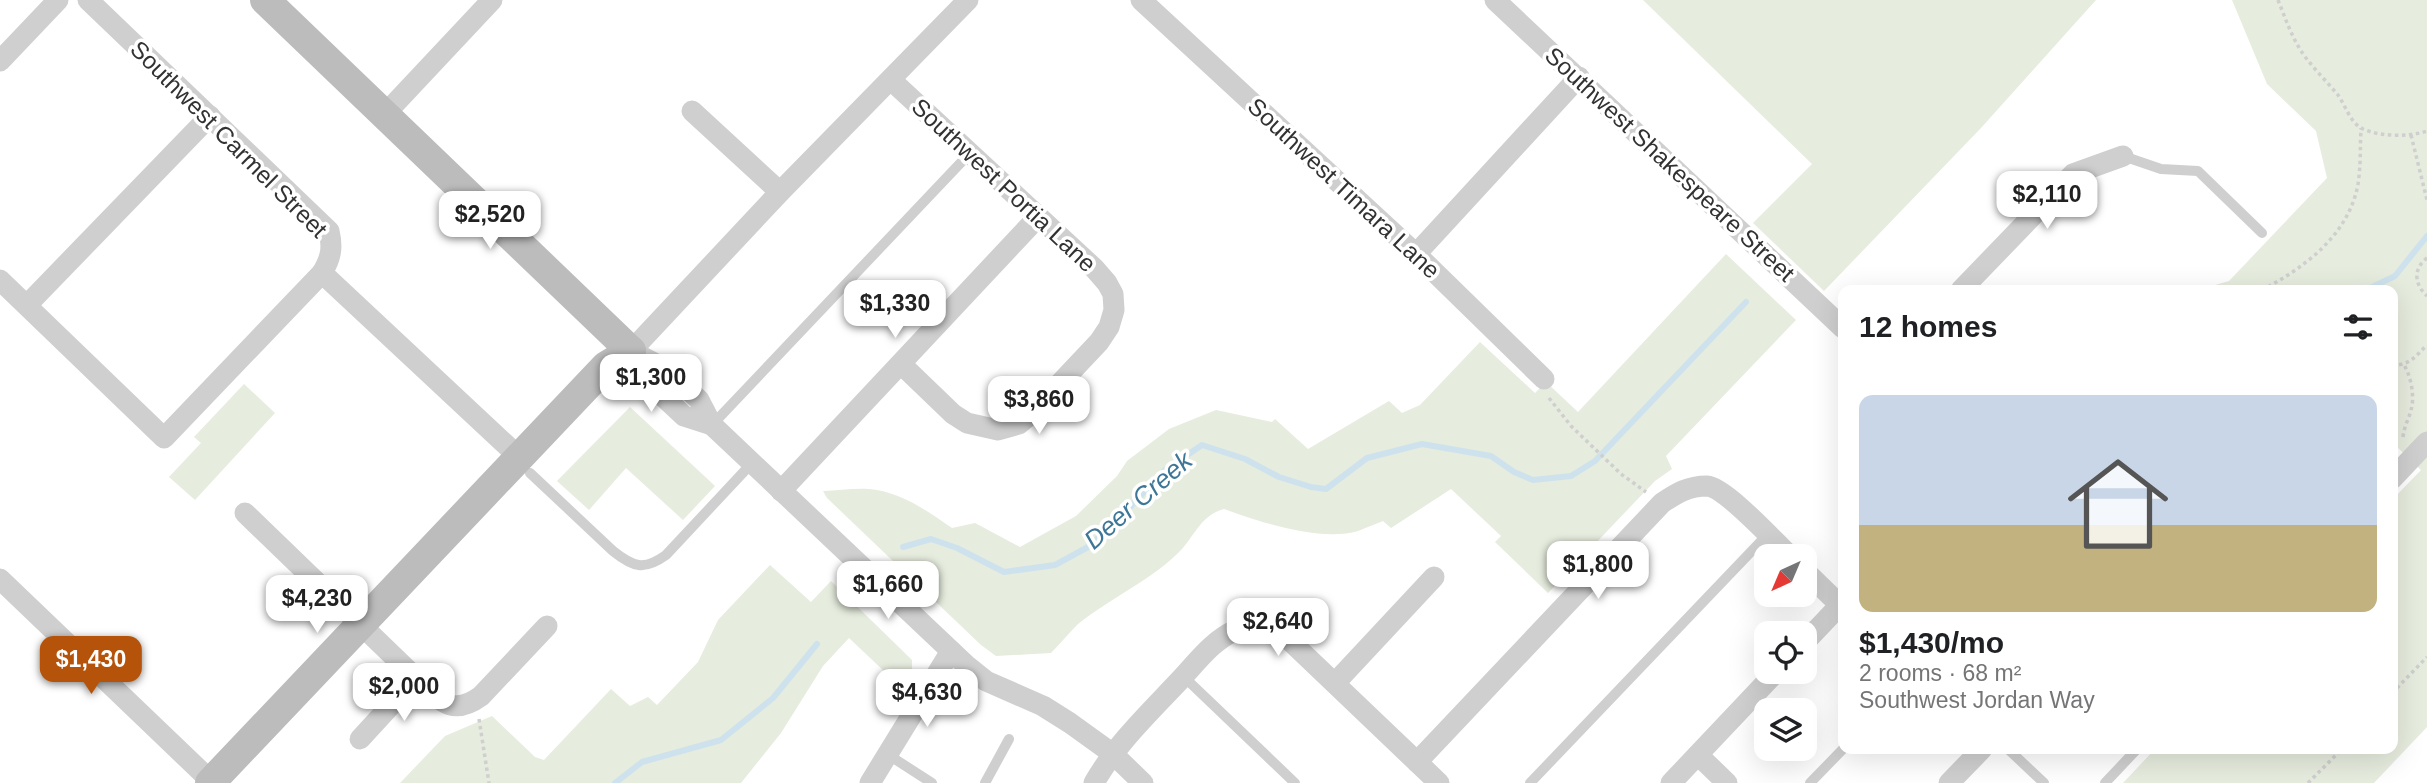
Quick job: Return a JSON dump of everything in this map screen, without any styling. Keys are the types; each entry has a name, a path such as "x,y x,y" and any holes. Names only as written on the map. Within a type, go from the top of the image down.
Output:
{"street":[{"path":"0,61 58,0"},
{"name":"Southwest Carmel Street","path":"88,0 329,231 333,246 322,273 524,465"},
{"path":"265,0 631,351 653,387 684,416 712,425 951,652 986,681 1043,706 1113,754 1143,783"},
{"path":"0,579 218,783 367,632 524,465 606,366 631,351 780,192 968,0"},
{"name":"Southwest Timara Lane","path":"1141,0 1416,254 1544,379"},
{"name":"Southwest Shakespeare Street","path":"1496,0 1838,323"},
{"path":"385,114 479,5"},
{"path":"1416,254 1579,77"},
{"name":"Southwest Portia Lane","path":"891,80 1094,268 1113,294 1114,310 1105,334 1031,414 1012,427 990,429 960,419 901,364"},
{"path":"692,111 780,192"},
{"path":"27,305 210,117"},
{"path":"1966,285 2074,174 2123,156"},
{"path":"781,491 1038,217"},
{"path":"0,280 164,438 322,273"},
{"path":"2398,473 2427,442"},
{"path":"1417,762 1662,503 1684,489 1710,486 1733,501 1777,544"},
{"path":"246,513 416,678 442,701 454,706 463,707 476,699 547,626"},
{"path":"1335,683 1434,576"},
{"path":"1817,582 1838,601"},
{"path":"1817,629 1838,607"},
{"path":"1094,783 1113,754 1218,640 1238,628 1254,626 1271,628 1287,638 1439,783"},
{"path":"870,783 951,652"},
{"path":"360,739 416,678"},
{"path":"1671,783 1765,684"},
{"path":"1949,783 1977,754"},
{"path":"1698,755 1727,783"}],"lane":[{"path":"712,425 970,153"},
{"path":"2123,156 2161,169 2198,171 2262,233"},
{"name":"Southwest Carmel Street","path":"524,465 613,551 627,562 643,567 666,555 751,463"},
{"path":"1530,783 1768,535"},
{"path":"1183,676 1295,783"},
{"path":"985,783 1009,738"},
{"path":"887,754 932,783"},
{"path":"1810,783 1838,754"},
{"path":"2013,754 2044,783"},
{"path":"2105,783 2132,754"}],"path":[{"path":"2278,0 2292,34 2306,58 2361,128 2382,134 2411,135 2427,131"},
{"path":"2270,285 2314,257 2329,242 2347,216 2358,182 2361,128"},
{"path":"2411,135 2427,200"},
{"path":"2427,258 2419,266 2416,280 2427,296"},
{"path":"2398,365 2404,365 2427,345"},
{"path":"2402,442 2404,424 2412,408 2409,375 2404,365"},
{"path":"1544,379 1550,402 1571,426 1621,474 1662,503"},
{"path":"2398,687 2427,657"},
{"path":"476,699 489,783"},
{"path":"2308,783 2337,754"}],"shaded area":[{"path":"1643,0 2096,0 1981,128 1824,291 1753,223 1812,164"},
{"path":"2232,0 2427,0 2427,727 2374,783 2123,783 2150,754 2398,754 2398,494 2421,470 2398,448 2398,285 2215,285 2229,281 2327,178 2316,131 2267,84"},
{"path":"1726,254 1796,320 1666,456 1672,469 1655,481 1548,593 1495,542 1501,536 1451,489 1391,528 1383,521 1343,534 1290,529 1224,509 1205,520 1171,560 1077,625 1051,653 996,656 981,645 827,498 823,491 868,489 891,494 913,503 952,528 975,523 1020,547 1076,516 1117,476 1127,461 1169,429 1216,410 1272,422 1275,419 1308,449 1389,401 1402,413 1420,405 1480,342 1535,393 1546,382 1578,412"},
{"path":"244,384 275,413 195,500 169,477 201,443 194,437"},
{"path":"630,407 715,486 683,520 626,468 589,510 557,481"},
{"path":"770,565 811,602 831,581 912,660 912,673 903,689 849,638 823,666 781,733 741,783 400,783 445,736 492,716 535,757 544,760 611,689 630,706 648,697 657,705 698,662 718,620"}],"waterway":[{"name":"Deer Creek","path":"2376,285 2395,276 2427,236"},
{"name":"Deer Creek","path":"903,547 931,539 957,548 1004,572 1055,565 1088,547 1115,523 1165,470 1202,445 1245,459 1279,477 1326,489 1367,458 1422,444 1491,456 1514,472 1533,480 1571,476 1595,461 1746,302"},
{"name":"Deer Creek","path":"615,783 642,762 721,740 773,698 817,644"}]}
